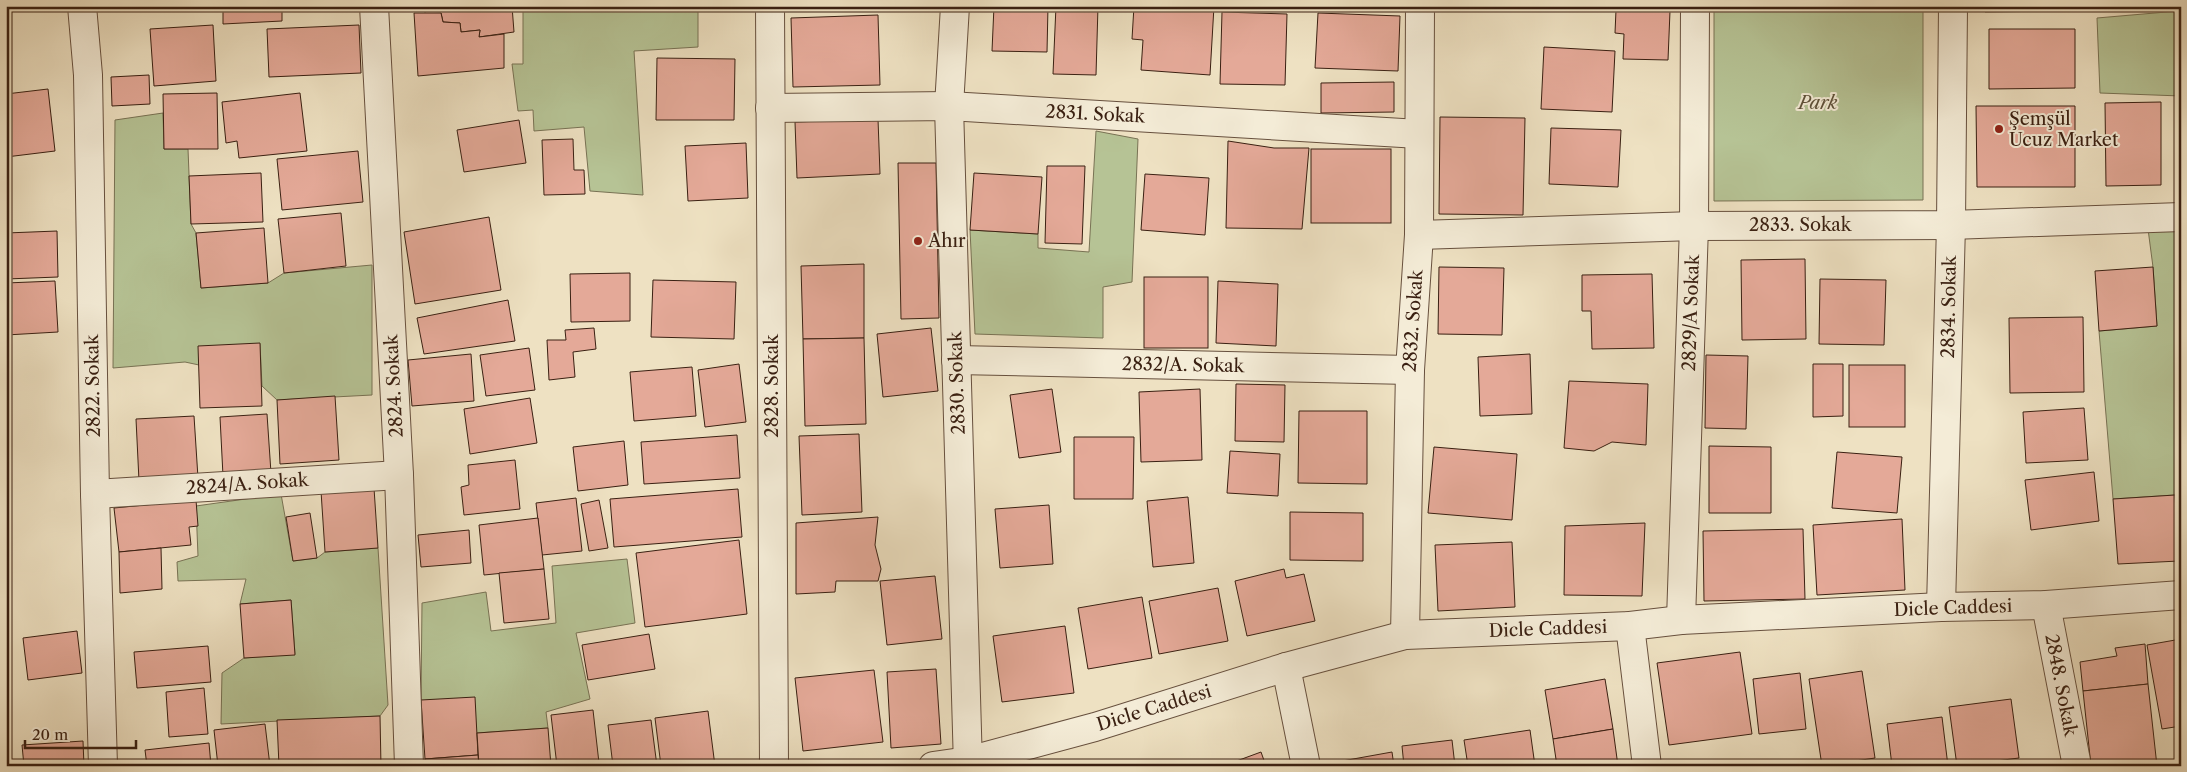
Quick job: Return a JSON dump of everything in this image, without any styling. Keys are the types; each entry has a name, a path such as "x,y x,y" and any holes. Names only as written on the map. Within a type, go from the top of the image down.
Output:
{"street":[{"name":"2822. Sokak","path":"82,6 88,75 94,494 103,766"},
{"name":"2824. Sokak","path":"374,6 399,475 409,766"},
{"name":"2828. Sokak","path":"770,6 774,766"},
{"name":"2830. Sokak","path":"955,6 948,106 968,763"},
{"name":"2832. Sokak","path":"1405,635 1410,370 1419,235 1420,6"},
{"name":"2829/A Sokak","path":"1681,620 1694,226 1695,6"},
{"name":"2834. Sokak","path":"1941,607 1951,225 1953,6"},
{"name":"2831. Sokak","path":"770,108 948,106 1419,134"},
{"name":"2833. Sokak","path":"1419,235 1694,226 1951,225 2181,217"},
{"name":"2832/A. Sokak","path":"956,360 1410,370"},
{"name":"2824/A. Sokak","path":"94,494 399,475"},
{"name":"Dicle Caddesi","path":"933,766 968,763 1095,727 1286,666 1405,635 1630,626 1681,620 1941,607 2046,605 2181,595"},
{"name":"2848. Sokak","path":"2046,605 2077,766"},
{"path":"1630,626 1647,766"},
{"path":"1286,666 1306,766"}],"green space":[{"path":"523,6 698,6 698,47 634,51 643,195 590,191 584,127 534,131 533,110 518,111 512,64 523,64"},
{"name":"Park","path":"1714,6 1923,6 1923,200 1714,201"},
{"path":"2178,11 2178,24 2181,24 2181,96 2100,93 2097,18"},
{"path":"163,113 164,149 188,149 191,224 196,233 201,288 268,283 284,273 372,265 372,395 277,400 262,386 260,344 199,365 185,362 113,368 115,120"},
{"path":"1096,131 1138,139 1132,282 1103,287 1103,338 975,334 970,230 1038,234 1038,248 1089,252"},
{"path":"2181,227 2181,380 2177,381 2181,404 2181,545 2178,545 2175,495 2113,499 2099,331 2157,326 2148,229"},
{"path":"281,494 293,561 317,558 325,552 378,548 388,705 380,716 221,724 222,673 244,658 295,654 291,600 240,604 246,579 178,581 177,562 198,556 196,506"},
{"path":"627,559 635,623 576,633 590,699 546,712 548,728 477,733 421,700 422,603 486,592 491,631 556,623 552,566"}],"building":[{"path":"223,6 282,6 282,21 223,24"},
{"path":"425,6 512,6 514,32 479,37 480,30 461,32 460,23 443,22 441,13 425,14"},
{"path":"994,6 1048,6 1047,52 992,51"},
{"path":"1056,6 1098,6 1096,75 1053,74"},
{"path":"1134,6 1214,6 1210,75 1141,70 1143,40 1132,39"},
{"path":"1985,6 2059,6 2059,11 1985,12"},
{"path":"1616,10 1670,11 1668,60 1623,59 1624,34 1615,33"},
{"path":"1222,12 1287,14 1285,85 1220,84"},
{"path":"414,13 441,13 443,22 460,23 461,32 480,30 479,37 504,34 504,68 418,76"},
{"path":"1318,13 1400,16 1398,71 1315,68"},
{"path":"878,15 880,85 793,87 791,18"},
{"path":"213,25 216,81 154,86 150,29"},
{"path":"359,25 361,73 269,77 267,29"},
{"path":"1989,29 2075,29 2075,88 1989,89"},
{"path":"1544,47 1615,51 1612,112 1541,109"},
{"path":"657,58 735,59 734,120 656,120"},
{"path":"149,75 150,104 112,106 111,77"},
{"path":"1394,82 1394,112 1321,113 1321,83"},
{"path":"48,89 55,151 6,157 6,94"},
{"path":"217,93 218,149 164,149 163,94"},
{"path":"300,93 307,151 239,158 237,141 226,143 222,102"},
{"path":"2161,102 2161,185 2106,186 2105,103"},
{"path":"1976,106 2075,106 2075,187 1977,187"},
{"path":"1440,117 1525,118 1523,215 1439,214"},
{"path":"878,119 880,174 797,178 795,122"},
{"path":"519,120 526,163 464,172 457,130"},
{"path":"1551,128 1621,130 1618,187 1549,184"},
{"path":"573,139 574,170 584,170 585,194 544,195 542,140"},
{"path":"1228,141 1274,148 1309,148 1302,229 1226,228"},
{"path":"746,143 748,198 688,201 685,146"},
{"path":"1311,149 1391,149 1391,223 1311,223"},
{"path":"358,151 363,202 282,210 277,159"},
{"name":"Ahır","path":"898,163 936,163 939,318 901,319"},
{"path":"1047,166 1085,166 1082,244 1045,243"},
{"path":"261,173 263,222 191,224 189,176"},
{"path":"974,173 1042,177 1038,234 970,230"},
{"path":"1145,174 1209,178 1205,235 1141,230"},
{"path":"341,213 346,266 284,273 278,219"},
{"path":"489,217 501,290 415,304 404,232"},
{"path":"264,228 268,283 201,288 196,233"},
{"path":"57,231 58,277 6,279 6,233"},
{"path":"1805,259 1806,339 1742,340 1741,260"},
{"path":"864,264 864,338 803,339 801,266"},
{"path":"1439,267 1504,268 1502,335 1438,334"},
{"path":"2153,267 2157,326 2099,331 2095,271"},
{"path":"630,273 630,321 571,322 570,274"},
{"path":"1652,274 1654,348 1592,349 1591,311 1582,311 1582,275"},
{"path":"1144,277 1208,277 1208,348 1144,348"},
{"path":"1820,279 1886,280 1884,345 1819,344"},
{"path":"653,280 736,282 734,339 651,337"},
{"path":"55,281 58,332 6,335 6,283"},
{"path":"1218,281 1278,284 1276,346 1216,343"},
{"path":"508,300 515,341 424,354 417,318"},
{"path":"2083,317 2084,392 2010,393 2009,318"},
{"path":"594,328 596,349 573,352 575,377 549,380 547,340 566,340 565,330"},
{"path":"931,328 938,391 883,397 877,334"},
{"path":"864,338 866,424 805,426 803,339"},
{"path":"260,343 262,406 200,408 198,346"},
{"path":"529,348 535,390 486,396 480,355"},
{"path":"471,354 474,401 412,406 408,360"},
{"path":"1530,354 1532,414 1480,416 1478,357"},
{"path":"1706,355 1748,356 1746,429 1705,428"},
{"path":"739,364 746,422 705,427 698,370"},
{"path":"1813,364 1843,364 1843,416 1813,417"},
{"path":"1849,365 1905,365 1905,427 1849,427"},
{"path":"692,367 696,416 634,421 630,372"},
{"path":"2181,380 2181,404 2180,404 2177,381"},
{"path":"1569,381 1648,384 1646,445 1612,442 1594,451 1564,448"},
{"path":"1236,384 1285,385 1284,442 1235,441"},
{"path":"1052,389 1061,452 1019,458 1010,395"},
{"path":"1200,389 1202,460 1141,462 1139,392"},
{"path":"335,396 339,460 280,464 277,400"},
{"path":"530,398 537,443 470,454 464,409"},
{"path":"2084,408 2088,460 2026,463 2023,412"},
{"path":"1299,411 1367,411 1367,484 1298,483"},
{"path":"267,414 271,473 223,476 220,417"},
{"path":"194,416 198,478 139,481 136,419"},
{"path":"859,434 862,512 802,515 799,436"},
{"path":"737,435 740,478 644,484 641,442"},
{"path":"1074,437 1134,437 1133,499 1074,499"},
{"path":"624,441 628,485 578,491 573,447"},
{"path":"1709,446 1771,447 1771,513 1709,513"},
{"path":"1434,447 1517,454 1512,520 1428,513"},
{"path":"1230,451 1280,454 1278,496 1227,493"},
{"path":"1837,452 1902,457 1897,513 1832,508"},
{"path":"515,460 520,509 464,515 461,487 469,485 468,465"},
{"path":"2094,472 2099,521 2031,530 2025,480"},
{"path":"374,488 378,548 325,552 321,491"},
{"path":"738,489 742,537 614,547 610,499"},
{"path":"2175,495 2179,561 2118,564 2113,499"},
{"path":"1188,497 1194,563 1153,567 1147,501"},
{"path":"576,498 582,551 542,555 536,503"},
{"path":"196,500 198,526 189,527 191,545 119,552 114,508"},
{"path":"599,500 608,548 589,551 581,504"},
{"path":"1049,505 1053,564 1000,568 995,509"},
{"path":"1290,512 1363,513 1363,561 1290,560"},
{"path":"310,513 317,558 293,561 286,517"},
{"path":"878,517 875,545 881,569 878,581 836,581 835,592 796,594 796,523"},
{"path":"538,518 544,569 484,575 479,525"},
{"path":"1902,519 1905,590 1817,595 1813,525"},
{"path":"1645,523 1642,596 1564,595 1565,526"},
{"path":"1803,529 1805,599 1704,601 1703,531"},
{"path":"469,530 471,563 421,567 418,535"},
{"path":"739,540 747,614 645,627 636,553"},
{"path":"1512,542 1515,607 1438,611 1435,545"},
{"path":"161,548 162,589 120,593 119,552"},
{"path":"6,561 9,614 6,614"},
{"path":"544,569 549,619 504,623 499,573"},
{"path":"1284,569 1286,578 1304,574 1315,621 1247,636 1235,581"},
{"path":"935,576 942,639 887,645 880,581"},
{"path":"1218,588 1228,641 1159,654 1149,601"},
{"path":"1142,597 1152,658 1088,669 1078,608"},
{"path":"291,600 295,655 244,658 240,604"},
{"path":"1065,626 1074,693 1002,702 993,636"},
{"path":"77,631 82,673 28,680 23,638"},
{"path":"649,634 655,669 588,680 582,645"},
{"path":"2181,639 2181,726 2162,729 2147,645"},
{"path":"2145,644 2148,684 2083,691 2080,662 2117,656 2115,648"},
{"path":"208,646 211,682 137,688 134,652"},
{"path":"1740,652 1752,734 1669,745 1657,663"},
{"path":"936,669 941,744 891,748 887,672"},
{"path":"874,670 883,742 803,751 795,678"},
{"path":"1862,671 1875,758 1822,766 1809,679"},
{"path":"1800,673 1806,729 1759,734 1753,679"},
{"path":"1605,679 1613,729 1553,739 1545,690"},
{"path":"2148,684 2157,766 2091,766 2083,691"},
{"path":"204,688 208,734 169,737 166,692"},
{"path":"475,697 478,755 425,759 421,700"},
{"path":"2011,699 2019,758 1957,766 1949,707"},
{"path":"593,710 599,763 557,766 551,715"},
{"path":"708,711 715,766 661,766 655,718"},
{"path":"6,715 10,748 6,748"},
{"path":"380,716 381,766 279,766 277,720"},
{"path":"1942,717 1948,766 1892,766 1887,724"},
{"path":"651,720 657,766 613,766 608,725"},
{"path":"265,724 270,766 218,766 214,730"},
{"path":"548,728 551,766 479,766 477,733"},
{"path":"1613,729 1618,766 1557,766 1553,739"},
{"path":"1530,730 1535,766 1468,766 1464,740"},
{"path":"1452,740 1455,766 1404,766 1402,746"},
{"path":"83,741 84,766 24,766 22,745"},
{"path":"209,743 211,766 147,766 145,750"},
{"path":"1261,752 1266,766 1223,766"},
{"path":"1392,752 1394,766 1331,766 1331,763"},
{"path":"478,755 479,766 425,766 425,759"},
{"path":"6,761 16,761 16,766 6,766"}],"place":[{"name":"Şemşül Ucuz Market","path":"1999,129"},
{"name":"Ahır","path":"918,241"}]}
